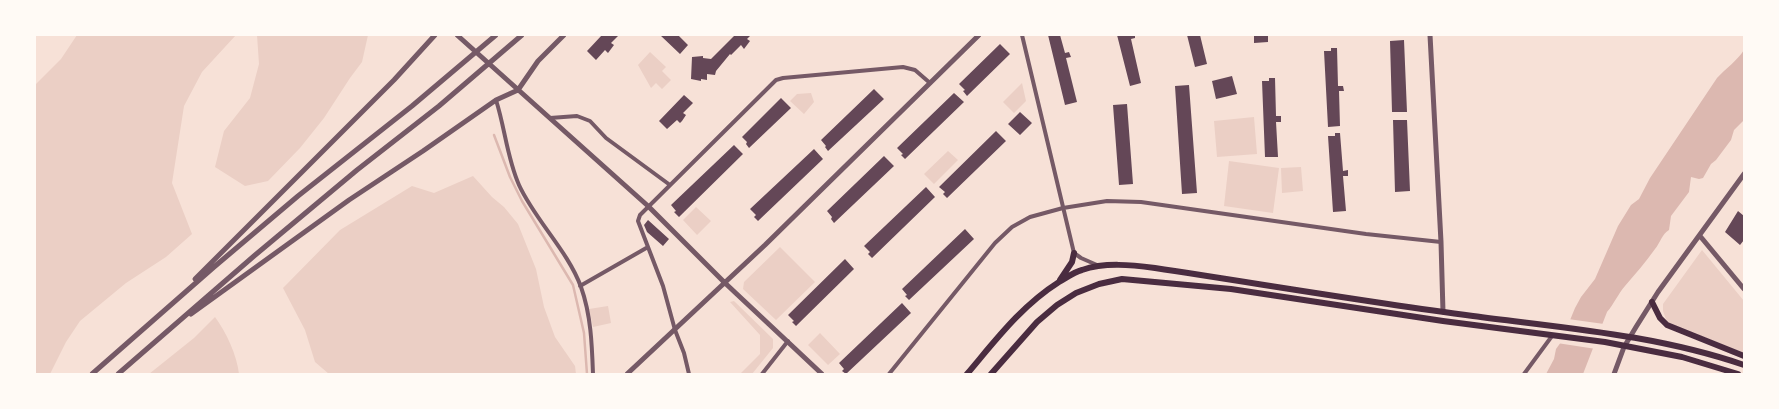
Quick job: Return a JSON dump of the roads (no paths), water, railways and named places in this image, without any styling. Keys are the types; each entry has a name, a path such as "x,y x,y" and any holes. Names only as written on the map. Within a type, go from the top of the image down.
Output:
{"main road":[{"path":"1057,283 1072,262 1074,253"},
{"path":"967,374 1012,320 1028,304 1057,283 1082,270 1099,266 1155,268 1443,312 1629,337 1692,348 1744,365"},
{"path":"991,374 1037,322 1057,305 1076,293 1099,284 1122,279 1230,289 1443,321 1605,342 1682,357 1738,374"},
{"path":"1652,302 1660,318 1667,325 1744,356"},
{"path":"1443,312 1443,321"}],"street":[{"path":"161,314 394,80 435,35"},
{"path":"457,35 648,206 725,283 822,374"},
{"path":"118,374 281,233 461,88 522,35"},
{"path":"170,329 341,206 496,100 518,90 538,61 564,35"},
{"path":"627,374 725,283 979,35"},
{"path":"1022,35 1074,253 1080,258 1099,266"},
{"path":"1430,35 1443,312"},
{"path":"92,374 214,266 334,166 449,76 496,36"},
{"path":"689,374 660,275 638,219 648,206 773,83 780,79 903,67 915,70 930,83"},
{"path":"496,100 519,185 580,286 592,338 593,374"},
{"path":"550,118 577,116 590,121 606,138 670,185"},
{"path":"1614,374 1629,337 1743,176"},
{"path":"889,374 1003,234 1030,217 1063,208 1107,201 1141,202 1441,242"},
{"path":"1700,236 1744,289"},
{"path":"580,286 648,247"},
{"path":"1524,374 1553,336"},
{"path":"762,374 788,341"}],"waterway":[{"path":"494,135 510,177 522,201 573,285 584,333 587,374"}]}
